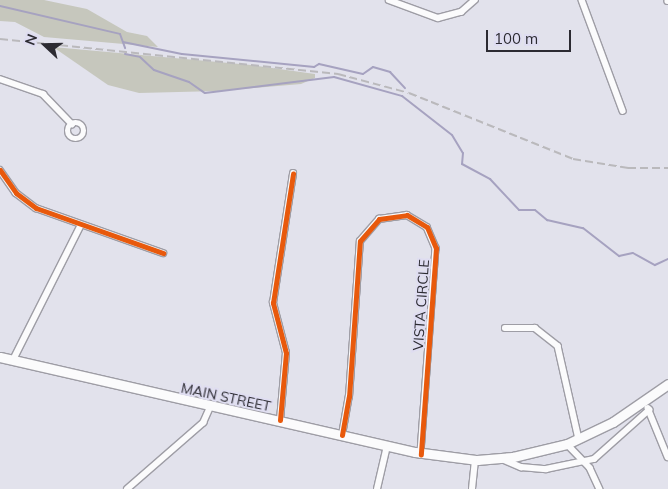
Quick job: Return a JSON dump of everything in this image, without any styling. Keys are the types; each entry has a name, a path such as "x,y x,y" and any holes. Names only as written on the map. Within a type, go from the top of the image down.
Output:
{"main road":[{"name":"MAIN STREET","path":"0,357 421,454 475,460 502,459 567,444 579,439 645,400 668,384"}],"street":[{"path":"388,0 438,18 461,12 475,0"},
{"path":"582,0 623,111"},
{"path":"0,79 43,94 72,124"},
{"path":"0,170 29,204 81,225 163,253"},
{"path":"280,420 286,353 273,306 293,174"},
{"name":"VISTA CIRCLE","path":"342,435 350,397 360,241 379,219 408,215 427,227 436,248 421,454"},
{"path":"13,360 81,225"},
{"path":"505,328 535,328 558,346 579,439"},
{"path":"645,400 668,457"},
{"path":"127,489 203,423 211,406"},
{"path":"502,459 536,469 583,462 608,450 649,410"},
{"path":"567,444 583,462 600,489"},
{"path":"377,489 387,446"},
{"path":"472,489 475,460"}],"shaded area":[{"path":"0,0 44,0 87,9 127,32 147,36 158,47 44,37 15,22 0,21"},
{"path":"53,47 251,65 315,74 315,78 301,84 218,91 139,93 108,85"}],"waterway":[{"path":"0,6 120,34 125,48"},
{"path":"123,42 182,54 314,67 319,64 363,74 373,67 390,72 405,88"},
{"path":"125,54 140,57 154,70 189,82 205,93 334,77 402,96 452,135 463,153 462,164 490,179 519,210 535,210 547,220 583,228 619,256 633,253 655,265 668,259"}],"railway":[{"path":"0,39 338,74 409,93 573,159 628,168 668,168"}],"cycle path":[{"path":"0,170 16,193 36,208 163,253"},
{"path":"280,420 286,353 273,303 293,174"},
{"path":"342,435 349,397 360,241 379,219 407,215 427,227 436,248 421,454"}]}
